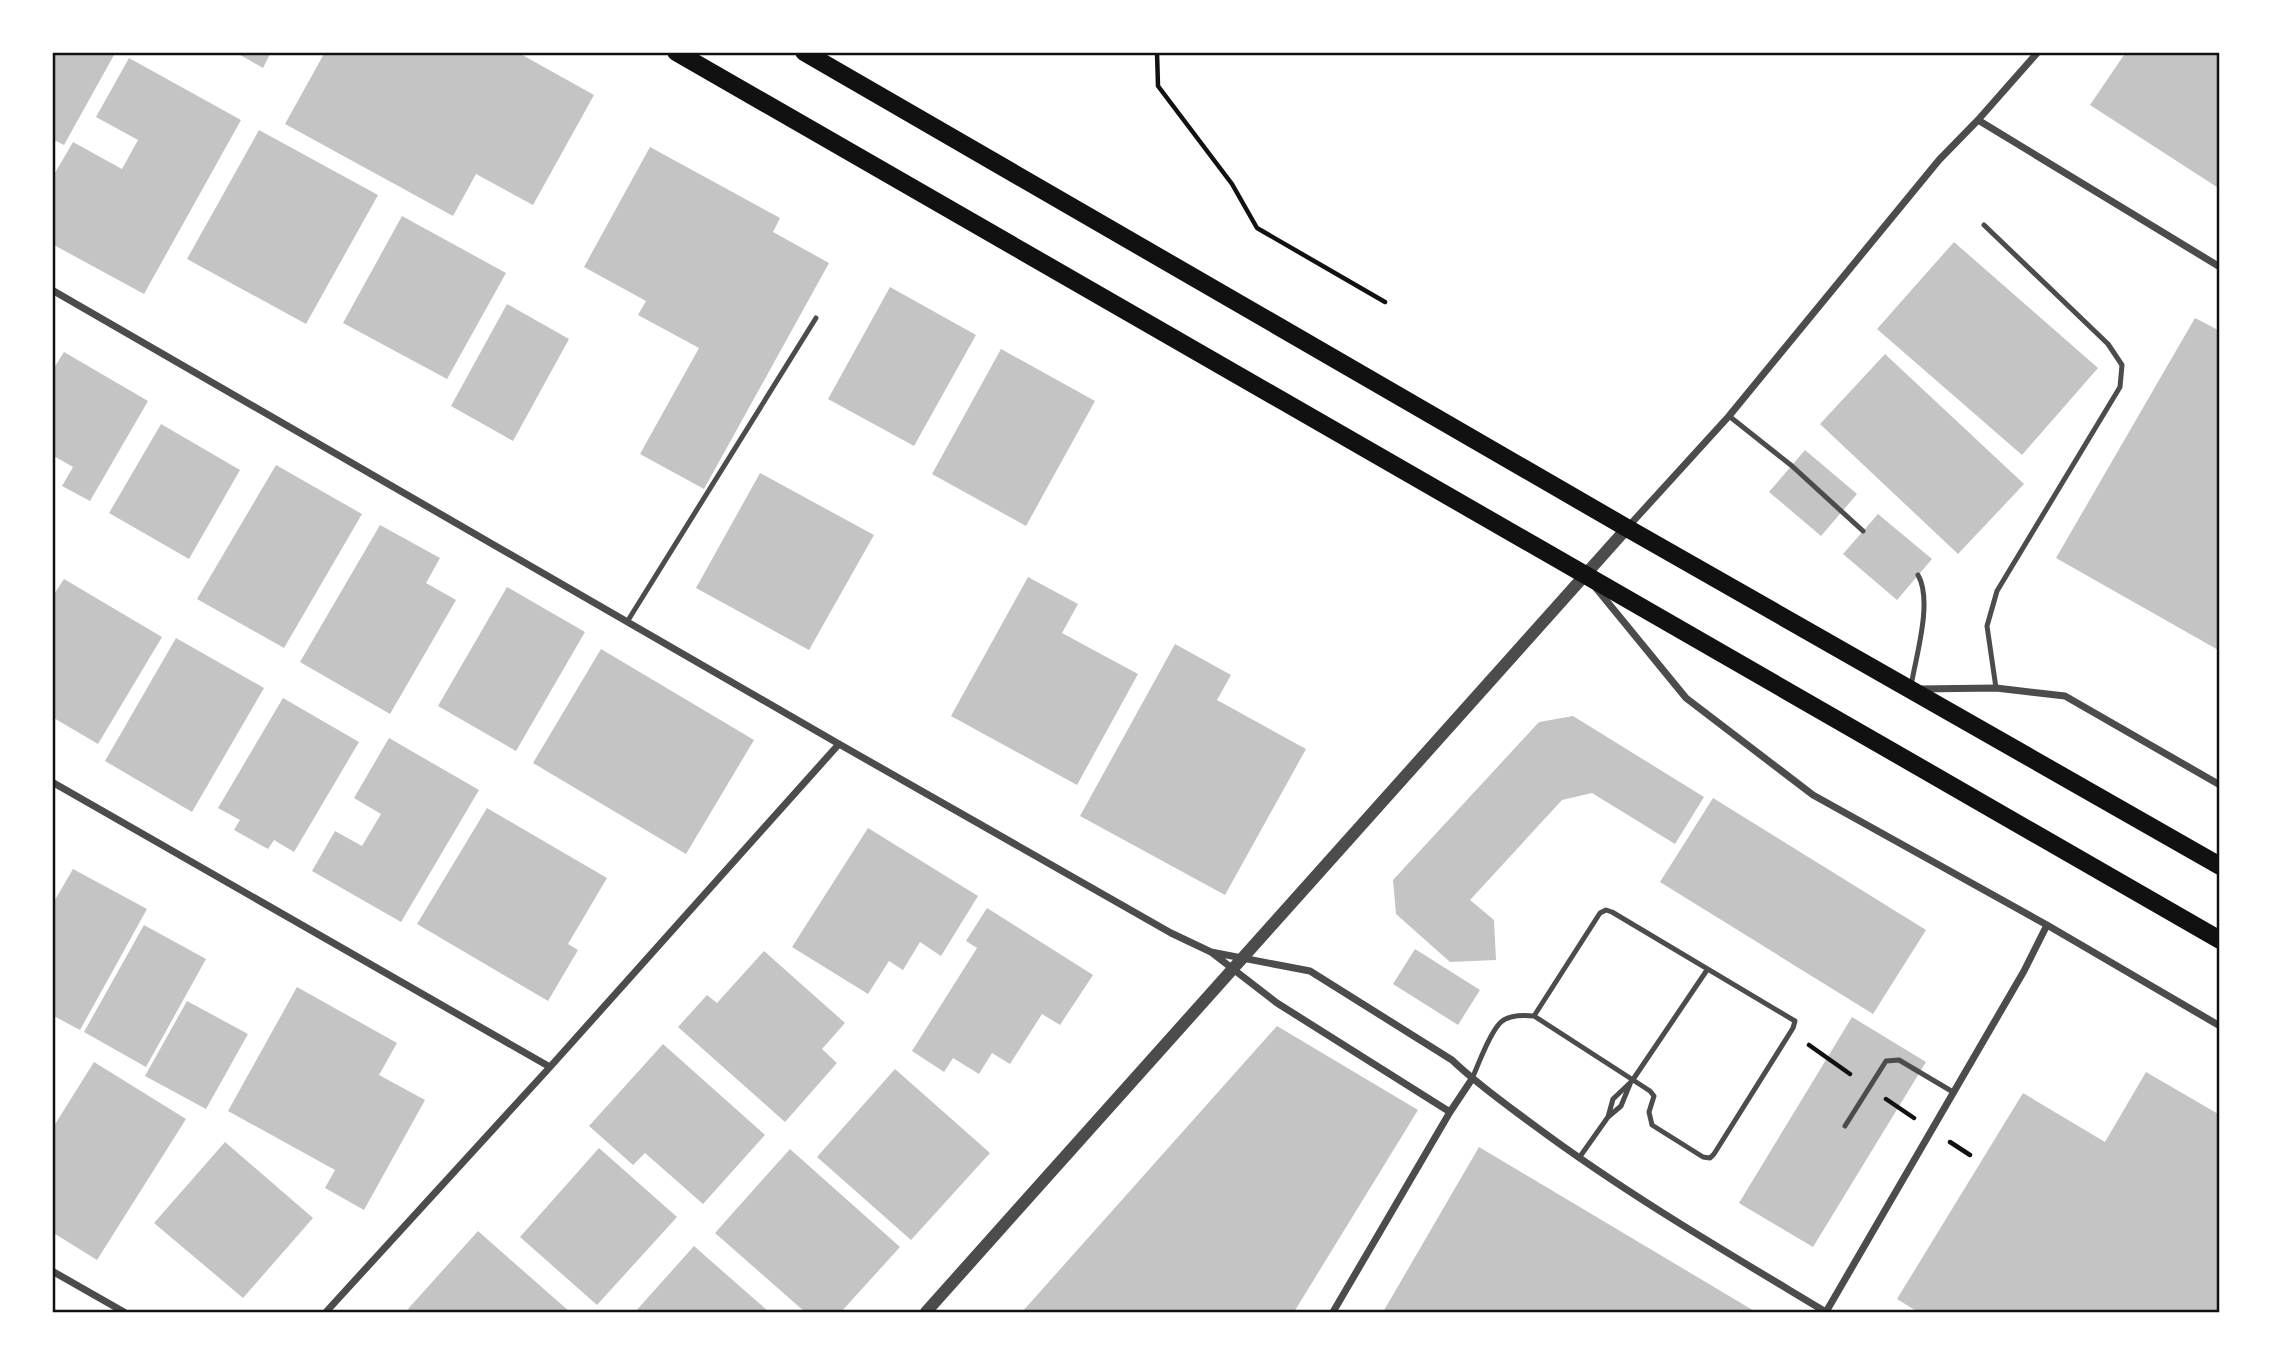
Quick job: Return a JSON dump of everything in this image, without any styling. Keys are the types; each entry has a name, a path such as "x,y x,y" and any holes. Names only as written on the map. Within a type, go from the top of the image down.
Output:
{"main road":[{"path":"676,52 2220,940"},
{"path":"804,52 1627,528 2220,866"}],"street":[{"path":"926,1312 1584,574 1729,416 1939,160 2038,52"},
{"path":"1978,120 2220,267"},
{"path":"52,290 839,744 1178,936 1211,952 1277,1003 1450,1112"},
{"path":"1584,574 1686,698 1813,795 2047,925 2220,1026"},
{"path":"1910,689 1996,688 2065,696 2220,785"},
{"path":"326,1312 839,744"},
{"path":"52,782 550,1067"},
{"path":"1211,952 1310,971 1452,1059 1472,1079 1579,1159 1676,1222 1826,1312 2024,971 2047,925"},
{"path":"1333,1312 1472,1079"},
{"path":"52,1271 124,1312"}],"lane":[{"path":"1984,225 2108,344 2122,365 2120,387 1997,591 1987,626 1996,688"},
{"path":"627,622 816,318"},
{"path":"1729,416 1792,466 1863,531"},
{"path":"1910,689 1926,603 1923,584 1918,575"},
{"path":"1472,1079 1501,1022 1516,1016 1534,1016 1650,1091 1654,1096 1649,1112 1652,1125 1703,1157 1713,1156 1795,1021 1612,912 1606,911 1600,913 1534,1016"},
{"path":"1579,1159 1608,1117 1621,1106 1632,1081 1707,970"},
{"path":"1845,1126 1886,1061 1899,1060 1953,1092"},
{"path":"1608,1117 1613,1099 1632,1081"}],"path":[{"path":"1157,52 1158,86 1232,184 1257,228 1385,302"}],"building":[{"path":"52,52 109,52 114,55 64,145 52,139"},
{"path":"235,52 271,52 263,68"},
{"path":"325,52 517,52 594,95 533,205 476,174 453,216 285,124"},
{"path":"2126,52 2208,52 2216,55 2220,52 2220,189 2090,105"},
{"path":"129,58 241,120 144,294 52,244 52,178 73,142 122,169 138,140 96,117"},
{"path":"259,130 378,195 306,324 187,259"},
{"path":"650,147 780,218 773,232 829,263 704,489 640,454 699,348 638,315 646,301 584,267"},
{"path":"402,216 506,273 447,379 343,323"},
{"path":"1954,242 2098,368 2022,455 1877,329"},
{"path":"890,287 976,335 914,446 828,399"},
{"path":"507,304 569,339 513,441 451,406"},
{"path":"2195,318 2220,331 2220,651 2056,558"},
{"path":"1001,349 1095,401 1026,526 932,474"},
{"path":"64,352 148,401 90,501 62,486 73,467 52,455 52,371"},
{"path":"1885,354 2024,484 1958,554 1820,424"},
{"path":"161,424 240,470 189,559 109,513"},
{"path":"1805,450 1857,494 1821,536 1769,492"},
{"path":"276,465 362,514 284,648 197,599"},
{"path":"760,473 874,535 809,650 696,588"},
{"path":"1878,514 1932,559 1897,600 1843,554"},
{"path":"380,525 440,558 426,583 456,600 390,714 300,662"},
{"path":"1028,577 1078,604 1062,633 1138,674 1077,785 951,716"},
{"path":"64,579 162,637 98,744 52,717 52,597"},
{"path":"507,587 585,632 516,751 438,706"},
{"path":"176,638 264,688 192,812 105,761"},
{"path":"1175,644 1231,675 1217,700 1306,749 1225,895 1080,816"},
{"path":"601,649 754,740 686,854 533,763"},
{"path":"283,698 359,742 294,852 274,840 268,849 234,830 240,820 218,808"},
{"path":"1573,716 1704,797 1675,844 1592,793 1562,800 1470,900 1494,920 1496,960 1450,962 1396,914 1393,880 1539,722"},
{"path":"389,738 479,790 401,922 312,871 335,831 362,846 381,814 354,798"},
{"path":"1713,798 1926,930 1873,1014 1660,882"},
{"path":"487,808 607,878 568,944 578,950 548,1001 417,924"},
{"path":"868,828 978,896 941,956 920,942 903,970 889,961 868,994 792,947"},
{"path":"73,869 147,909 80,1030 52,1015 52,905"},
{"path":"987,908 1093,975 1060,1025 1042,1014 1010,1064 992,1053 979,1074 953,1058 944,1072 912,1051 977,948 966,941"},
{"path":"144,925 206,959 146,1067 84,1032"},
{"path":"1415,949 1480,990 1458,1025 1393,984"},
{"path":"764,951 845,1023 822,1049 837,1063 785,1122 678,1027 707,995 717,1003"},
{"path":"297,987 397,1043 379,1075 425,1100 364,1210 325,1188 335,1170 228,1111"},
{"path":"187,1001 248,1034 206,1109 145,1076"},
{"path":"1852,1017 1926,1062 1813,1247 1739,1203"},
{"path":"1277,1026 1418,1110 1294,1312 1022,1312"},
{"path":"663,1044 765,1135 703,1204 645,1153 633,1165 589,1126"},
{"path":"94,1062 186,1119 97,1260 52,1232 52,1129"},
{"path":"895,1069 990,1153 911,1240 817,1157"},
{"path":"2146,1072 2220,1115 2220,1312 1918,1312 1897,1299 2023,1093 2105,1142"},
{"path":"225,1142 313,1218 243,1298 154,1223"},
{"path":"1479,1147 1756,1312 1383,1312"},
{"path":"599,1148 677,1217 597,1305 520,1237"},
{"path":"790,1149 900,1247 841,1312 805,1312 715,1233"},
{"path":"478,1231 570,1312 411,1312 408,1309"},
{"path":"694,1246 769,1312 635,1312"}]}
